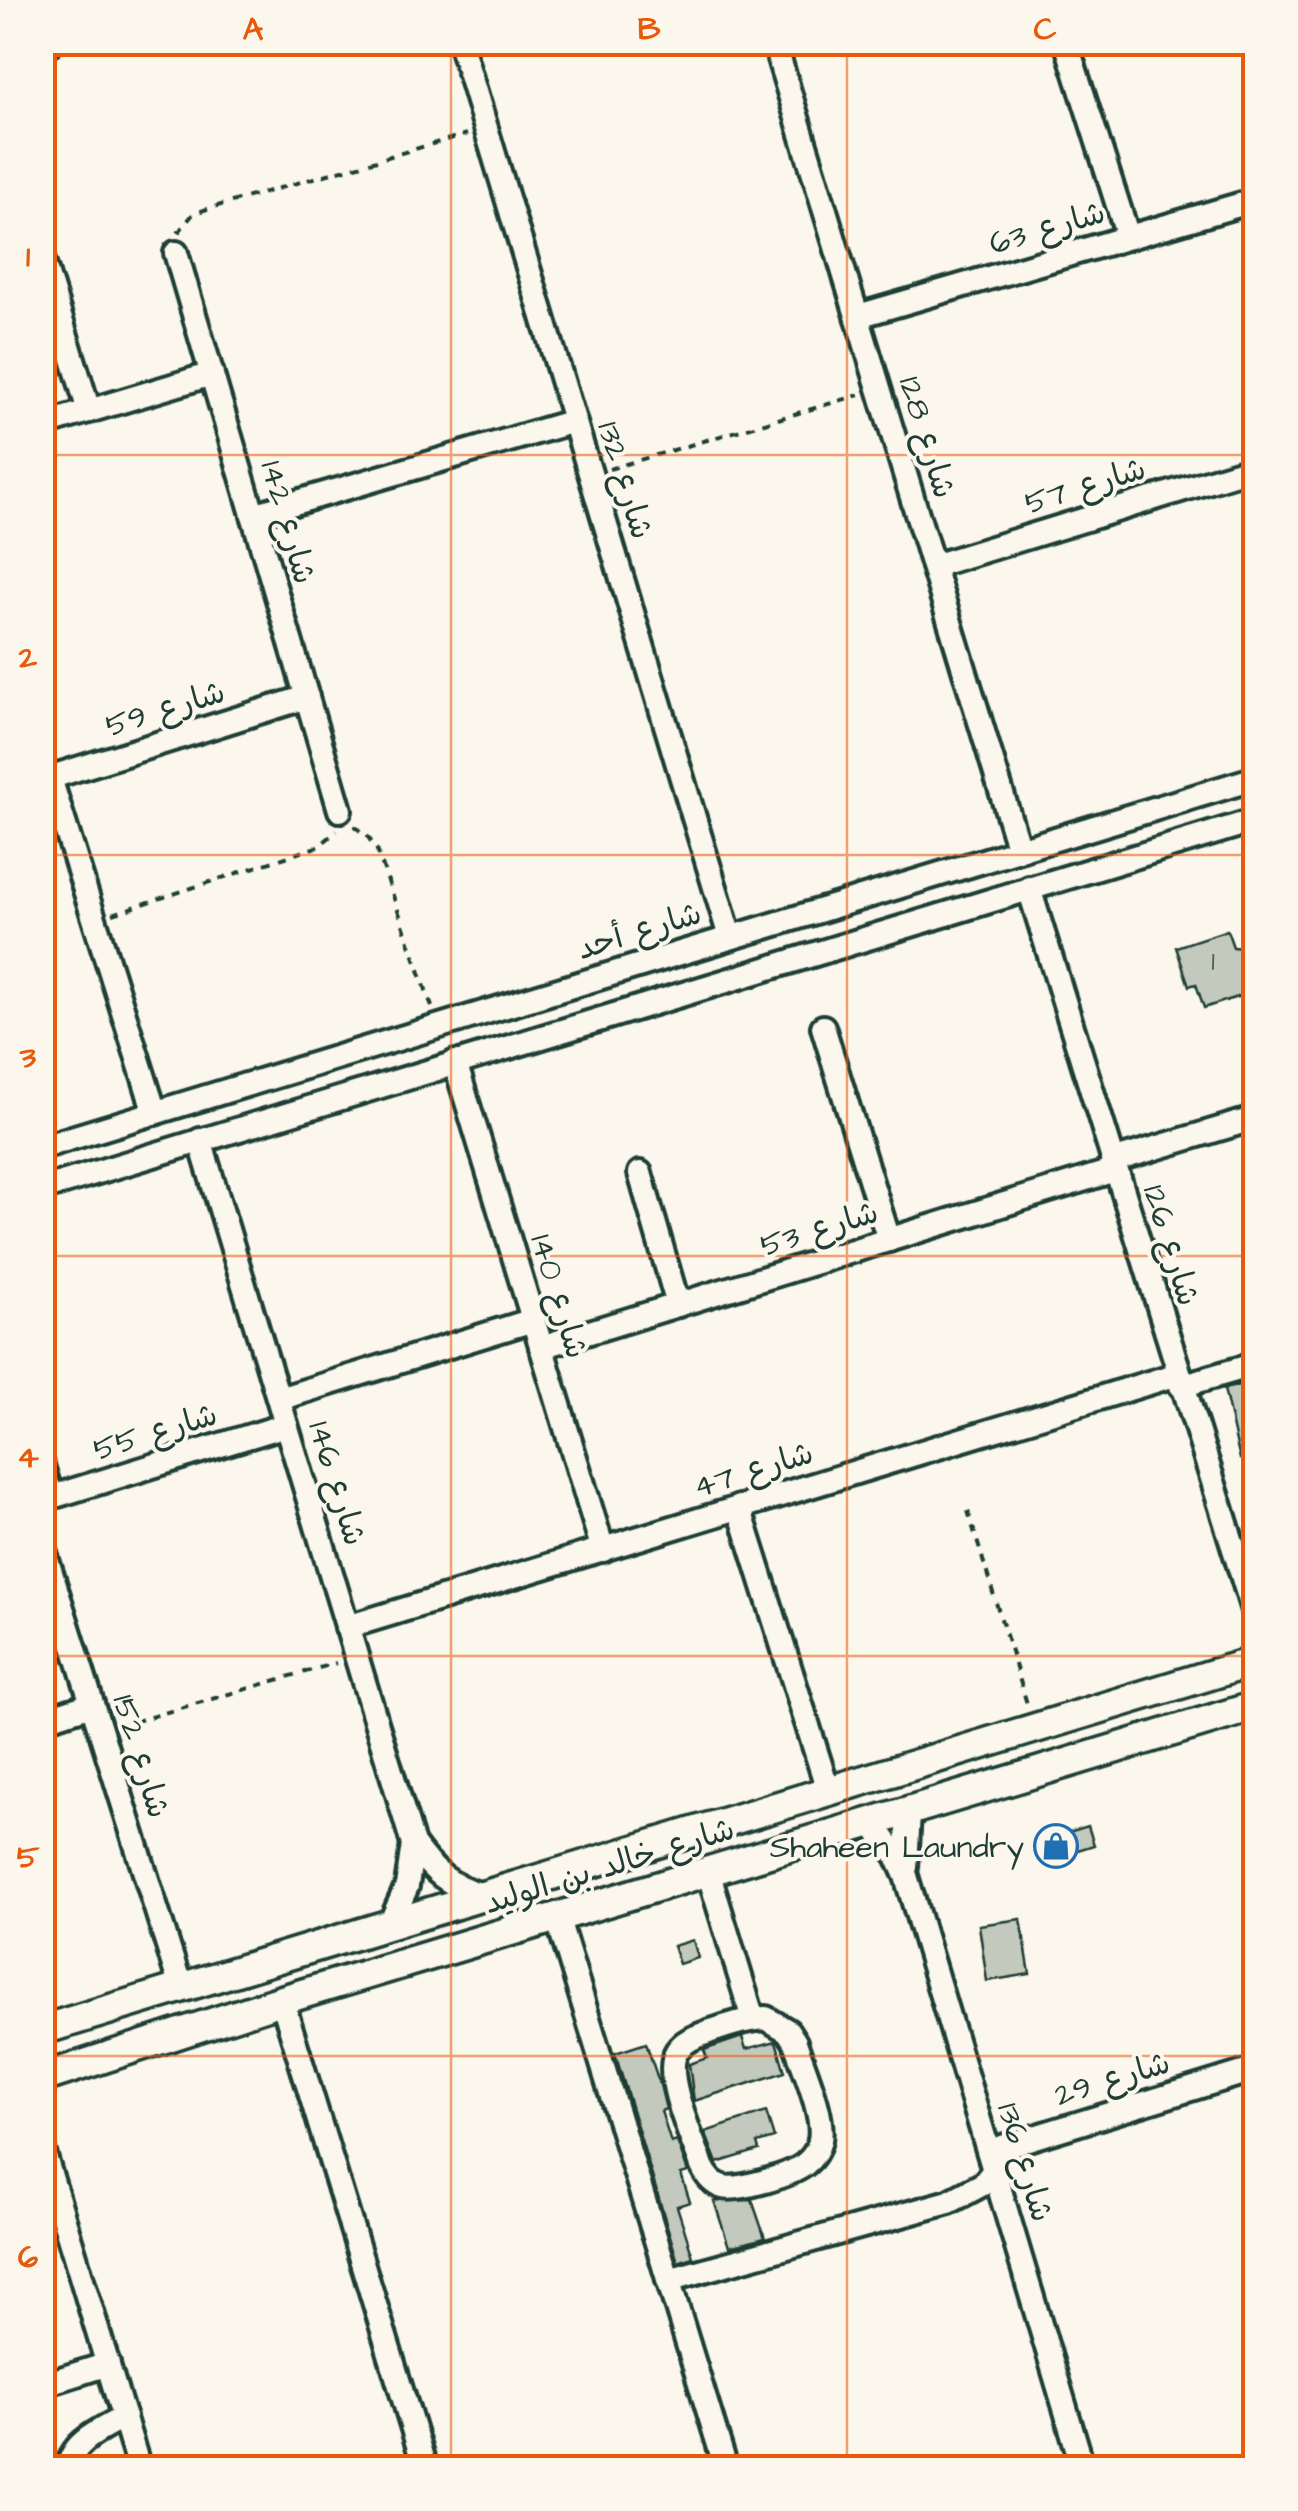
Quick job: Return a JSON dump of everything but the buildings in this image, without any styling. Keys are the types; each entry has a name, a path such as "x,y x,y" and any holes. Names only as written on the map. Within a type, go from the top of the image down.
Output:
{"main road":[{"name":"شارع خالد بن الوليد","path":"42,2030 1256,1661"},
{"name":"شارع خالد بن الوليد","path":"42,2078 282,2000 1256,1706"},
{"path":"1026,1728 1011,1748 1012,1757 1016,1765 1032,1773"},
{"path":"962,1749 979,1767 980,1776 972,1792"}],"street":[{"name":"شارع 132","path":"460,42 730,936"},
{"name":"شارع 128","path":"774,42 1019,850"},
{"path":"1066,42 1128,237"},
{"name":"شارع 63","path":"858,316 1256,200"},
{"name":"شارع 142","path":"176,253 340,810"},
{"path":"42,258 89,411"},
{"path":"42,425 212,374"},
{"path":"253,514 574,421"},
{"name":"شارع 57","path":"933,566 1256,467"},
{"name":"شارع 59","path":"46,779 307,697"},
{"name":"شارع أحد","path":"42,1148 1256,778"},
{"path":"46,779 156,1113"},
{"path":"42,1189 1256,820"},
{"path":"982,861 998,872 1000,892 994,900"},
{"name":"شارع 126","path":"1028,888 1256,1620"},
{"path":"823,1027 888,1240"},
{"path":"331,1060 326,1078 330,1086 346,1095"},
{"name":"شارع 140","path":"455,1062 603,1550"},
{"name":"شارع 53","path":"542,1347 888,1240 1256,1118"},
{"name":"شارع 146","path":"200,1140 413,1844 442,1878 461,1890 483,1895"},
{"path":"640,1173 678,1305"},
{"path":"279,1399 533,1320"},
{"name":"شارع 47","path":"347,1627 739,1507 1180,1380 1256,1364"},
{"name":"شارع 55","path":"47,1498 286,1425"},
{"path":"42,1466 47,1498"},
{"path":"739,1507 828,1790"},
{"name":"شارع 152","path":"42,1544 181,1988"},
{"path":"42,1720 92,1704"},
{"name":"شارع 136","path":"906,1876 909,1811"},
{"name":"شارع 136","path":"871,1822 892,1848 906,1876 1083,2468"},
{"name":"شارع 146","path":"390,1924 408,1886 413,1844"},
{"path":"708,1871 752,2019"},
{"path":"557,1917 726,2468"},
{"path":"282,2000 425,2468"},
{"path":"766,2018 778,2023 796,2042 820,2121 820,2144 815,2155 796,2170 743,2186 723,2187 706,2175 702,2166 672,2069 678,2049 686,2042 752,2019 766,2018"},
{"name":"شارع 29","path":"668,2280 949,2202 982,2184 992,2160 1256,2069"},
{"path":"42,2147 140,2468"},
{"path":"42,2385 108,2364"},
{"path":"70,2468 69,2461 77,2447 124,2417"}],"path":[{"path":"176,253 176,238 182,224 193,214 486,129"},
{"path":"590,474 880,389"},
{"path":"94,920 319,846 334,836 341,820 368,836 378,850 439,1026"},
{"path":"968,1511 1026,1728"},
{"path":"100,1731 356,1657"}],"place":[{"name":"Shaheen Laundry","path":"1056,1846"}]}
